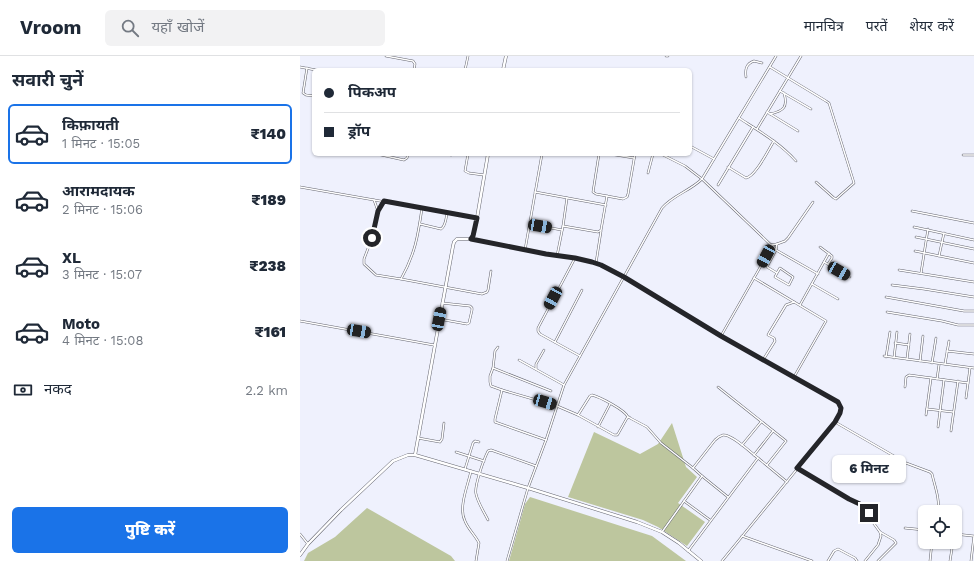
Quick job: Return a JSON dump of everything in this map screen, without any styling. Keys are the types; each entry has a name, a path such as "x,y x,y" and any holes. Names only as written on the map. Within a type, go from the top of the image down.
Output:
{"street":[{"path":"386,56 413,61 415,64 414,68"},
{"path":"465,68 468,56"},
{"path":"503,68 506,56"},
{"path":"507,561 528,488 564,385 662,208 671,199 695,185 702,179 776,56"},
{"path":"757,129 801,56"},
{"path":"746,77 746,69 748,64 754,61 762,63"},
{"path":"300,67 312,69"},
{"path":"770,67 829,103 854,182 836,199 816,182"},
{"path":"307,68 303,93 312,96"},
{"path":"780,91 811,110"},
{"path":"770,114 778,112 783,108 786,101 784,93"},
{"path":"767,112 798,131"},
{"path":"739,118 786,150 796,161"},
{"path":"718,185 752,127"},
{"path":"728,168 746,178 750,177 756,171 774,141"},
{"path":"692,147 714,159"},
{"path":"963,155 974,155"},
{"path":"387,156 404,160 408,156"},
{"path":"468,156 465,171 484,175"},
{"path":"471,239 477,218 488,156"},
{"path":"525,250 542,156"},
{"path":"599,156 593,192 596,194 623,199 627,197 634,158 622,156"},
{"path":"648,173 652,156"},
{"path":"665,156 685,166 702,179 776,250 818,274"},
{"path":"300,187 477,218"},
{"path":"535,192 606,205"},
{"path":"596,263 607,196"},
{"path":"557,256 567,198"},
{"path":"374,200 378,211"},
{"path":"384,201 378,211 374,231 364,259 364,264 376,275 485,294 488,290 491,270"},
{"path":"771,245 786,240 790,236 813,202"},
{"path":"401,279 413,254 422,208"},
{"path":"912,211 974,223"},
{"path":"420,224 442,228 444,226 447,213"},
{"path":"530,224 562,230"},
{"path":"563,226 598,232 601,230"},
{"path":"914,227 974,240"},
{"path":"921,274 928,229"},
{"path":"939,256 944,233"},
{"path":"916,237 974,249"},
{"path":"415,455 454,242 457,239 471,239 596,263 624,277 721,336 838,402 841,408 835,422 722,561"},
{"path":"768,267 776,250 777,244"},
{"path":"721,336 762,264 771,245"},
{"path":"820,247 832,257 828,264"},
{"path":"915,252 974,263"},
{"path":"800,304 829,253"},
{"path":"575,258 538,328 538,331 540,334 580,356"},
{"path":"824,262 850,277"},
{"path":"762,264 777,273"},
{"path":"780,268 794,277 789,285 775,277 777,273 780,268"},
{"path":"899,270 974,282"},
{"path":"754,278 826,320 794,377"},
{"path":"812,284 838,299"},
{"path":"892,285 974,297"},
{"path":"555,342 582,290"},
{"path":"886,298 974,312"},
{"path":"764,360 775,341 774,338 768,334 786,305 795,302"},
{"path":"439,319 467,324 469,323 472,310 470,306 442,303"},
{"path":"887,312 958,325 974,325"},
{"path":"300,321 435,345"},
{"path":"890,332 885,356 974,368"},
{"path":"894,358 897,332"},
{"path":"907,359 910,334"},
{"path":"920,361 923,336"},
{"path":"932,363 936,338"},
{"path":"945,364 949,341"},
{"path":"895,343 909,345"},
{"path":"498,347 490,376 491,386 557,406 578,415 609,433 617,435 629,417"},
{"path":"536,370 536,364 544,350"},
{"path":"947,351 974,354"},
{"path":"519,360 564,385"},
{"path":"937,379 940,364"},
{"path":"493,368 551,391"},
{"path":"966,398 970,368"},
{"path":"905,387 906,377 908,375 968,383"},
{"path":"926,415 931,378"},
{"path":"938,427 944,380"},
{"path":"951,431 958,381"},
{"path":"718,387 786,442 767,465"},
{"path":"502,390 494,421 546,440"},
{"path":"578,415 590,396 594,395 646,427 661,443 728,498"},
{"path":"598,427 610,404"},
{"path":"927,409 953,412"},
{"path":"742,445 761,422"},
{"path":"835,422 906,463 930,472 932,474 938,495 939,505"},
{"path":"418,438 440,442 442,439 444,423"},
{"path":"754,455 773,431"},
{"path":"693,468 719,436 725,435 742,445 787,482"},
{"path":"465,469 468,456 474,442 479,442"},
{"path":"488,520 475,490 488,451 491,450 536,466"},
{"path":"456,452 484,461"},
{"path":"300,555 308,544 341,510 393,461 408,455 415,455 480,473 637,522 662,532 679,543 700,561"},
{"path":"688,551 758,458"},
{"path":"797,468 849,499 864,506 873,523 880,532 895,541 896,543 878,561"},
{"path":"472,471 462,506 464,521 478,543 476,561"},
{"path":"662,532 702,476"},
{"path":"684,501 710,520"},
{"path":"905,528 918,529"},
{"path":"865,561 878,545 881,536 880,532"},
{"path":"300,534 308,544"},
{"path":"962,535 974,536 971,561"},
{"path":"742,536 810,561"},
{"path":"828,561 834,551 838,549 855,558 857,561"},
{"path":"930,561 931,549"},
{"path":"950,561 952,549"}],"green space":[{"path":"672,423 686,467 697,477 678,503 705,522 687,546 658,527 643,520 568,497 594,432 640,454 658,444"},
{"path":"530,497 652,536 686,561 509,561 525,504"},
{"path":"367,508 451,556 455,561 304,561 308,553 335,537"}],"route":[{"path":"372,238 378,211 384,201 477,218 471,239 592,262 624,277 721,336 838,402 841,406 841,411 835,422 797,468 849,499 864,506 868,509 869,513"}]}
